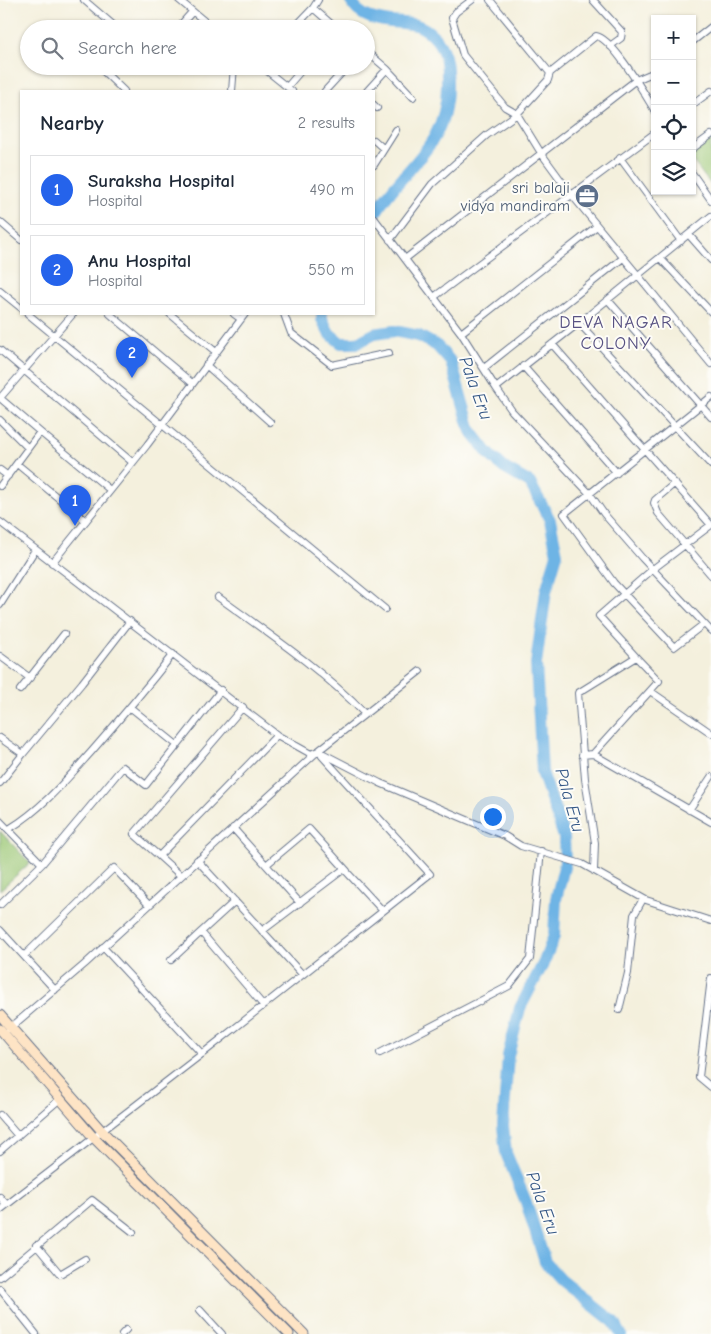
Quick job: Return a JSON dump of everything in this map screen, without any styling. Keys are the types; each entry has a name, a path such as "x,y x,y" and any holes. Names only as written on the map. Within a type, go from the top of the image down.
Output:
{"street":[{"path":"84,0 107,20"},
{"path":"179,0 202,20"},
{"path":"302,20 318,0"},
{"path":"472,0 456,12 452,18 463,54 505,107 517,114 571,194 711,364"},
{"path":"490,0 550,73"},
{"path":"593,0 622,32 621,38 610,46"},
{"path":"313,8 327,20"},
{"path":"185,20 192,12"},
{"path":"696,39 711,27"},
{"path":"390,240 432,184 487,135 517,114 548,80 550,73 596,36 605,39 636,80 651,105"},
{"path":"375,59 412,97"},
{"path":"368,90 387,69"},
{"path":"405,259 636,80 651,74"},
{"path":"107,75 123,90"},
{"path":"232,90 233,75"},
{"path":"272,75 290,89 299,75"},
{"path":"326,90 340,75"},
{"path":"696,102 711,91"},
{"path":"375,163 396,130"},
{"path":"696,146 711,135"},
{"path":"434,297 651,136"},
{"path":"375,141 384,149"},
{"path":"620,158 682,241"},
{"path":"696,179 711,200"},
{"path":"496,388 711,216"},
{"path":"375,219 461,333 512,411 590,494 604,514 711,631"},
{"path":"0,222 20,239"},
{"path":"461,333 597,226"},
{"path":"689,234 711,260"},
{"path":"484,368 623,258"},
{"path":"660,258 711,312"},
{"path":"0,291 20,307"},
{"path":"608,300 711,417"},
{"path":"29,315 385,609"},
{"path":"72,315 0,398 110,490"},
{"path":"111,315 192,383"},
{"path":"171,315 216,352"},
{"path":"284,315 291,333 332,365 389,353"},
{"path":"52,562 162,424 243,316"},
{"path":"579,323 711,465"},
{"path":"552,344 711,525 653,569 626,595 600,616 658,681 593,754"},
{"path":"0,350 132,462"},
{"path":"206,365 270,422"},
{"path":"523,366 617,473"},
{"path":"704,624 674,647 614,583 564,514 711,397"},
{"path":"0,420 28,448"},
{"path":"0,486 40,432"},
{"path":"17,464 86,521"},
{"path":"0,470 8,476"},
{"path":"675,483 654,503 658,513 711,574"},
{"path":"0,522 278,734 311,754 318,751"},
{"path":"0,605 35,550"},
{"path":"218,597 304,659 335,684 366,714"},
{"path":"0,783 82,683 130,620"},
{"path":"20,690 64,634"},
{"path":"9,829 30,816 54,793 131,708 173,654"},
{"path":"0,656 30,678"},
{"path":"594,872 595,843 582,755 578,693 636,657"},
{"path":"4,1031 55,990 318,751 420,671"},
{"path":"0,905 42,864 123,767 146,785 221,690"},
{"path":"650,691 711,733"},
{"path":"180,875 134,834 243,707"},
{"path":"131,708 177,745"},
{"path":"159,856 278,734"},
{"path":"0,738 23,754"},
{"path":"318,751 380,783 505,836 521,846 570,860 643,899 711,921"},
{"path":"0,1210 430,874 318,751"},
{"path":"582,755 593,754 711,822"},
{"path":"689,810 711,777"},
{"path":"0,821 42,864"},
{"path":"233,828 300,903"},
{"path":"266,865 309,829 383,911"},
{"path":"380,1053 509,986 524,970 530,959 541,851"},
{"path":"197,860 302,974"},
{"path":"24,956 114,868 148,904"},
{"path":"262,931 344,869 347,872"},
{"path":"619,1010 628,973 634,915 643,899"},
{"path":"171,960 235,902"},
{"path":"0,930 55,990"},
{"path":"200,932 264,1005"},
{"path":"103,947 202,1054"},
{"path":"711,978 699,1077 711,1087"},
{"path":"0,1015 4,1031 93,1137 289,1334"},
{"path":"4,1031 304,1334"},
{"path":"0,1151 60,1098"},
{"path":"0,1115 18,1136"},
{"path":"0,1197 6,1204"},
{"path":"0,1277 92,1200 133,1232"},
{"path":"36,1245 60,1274 85,1259"},
{"path":"0,1289 36,1334"},
{"path":"200,1310 222,1334"}],"green space":[{"path":"711,140 711,185 696,165 696,152"},
{"path":"0,831 30,863 0,890"}],"waterway":[{"name":"Pala Eru","path":"350,0 355,8 368,17 376,20 416,25 425,29 440,45 446,62 447,86 445,107 440,125 422,155 376,212"},
{"name":"Pala Eru","path":"322,315 329,333 341,343 357,343 374,334 394,331 419,336 437,346 451,362 471,431 488,453 504,468 530,483 550,520 557,554 546,591 536,664 542,772 564,837 565,863 556,899 554,936 544,962 520,1008 508,1056 503,1126 506,1153 526,1202 545,1262 561,1280 614,1322 621,1334"}],"place":[{"name":"sri balaji vidya mandiram","path":"587,196"},
{"name":"Anu Hospital","path":"132,378"},
{"name":"Suraksha Hospital","path":"75,526"}],"district":[{"name":"DEVA NAGAR COLONY","path":"616,332"}]}
